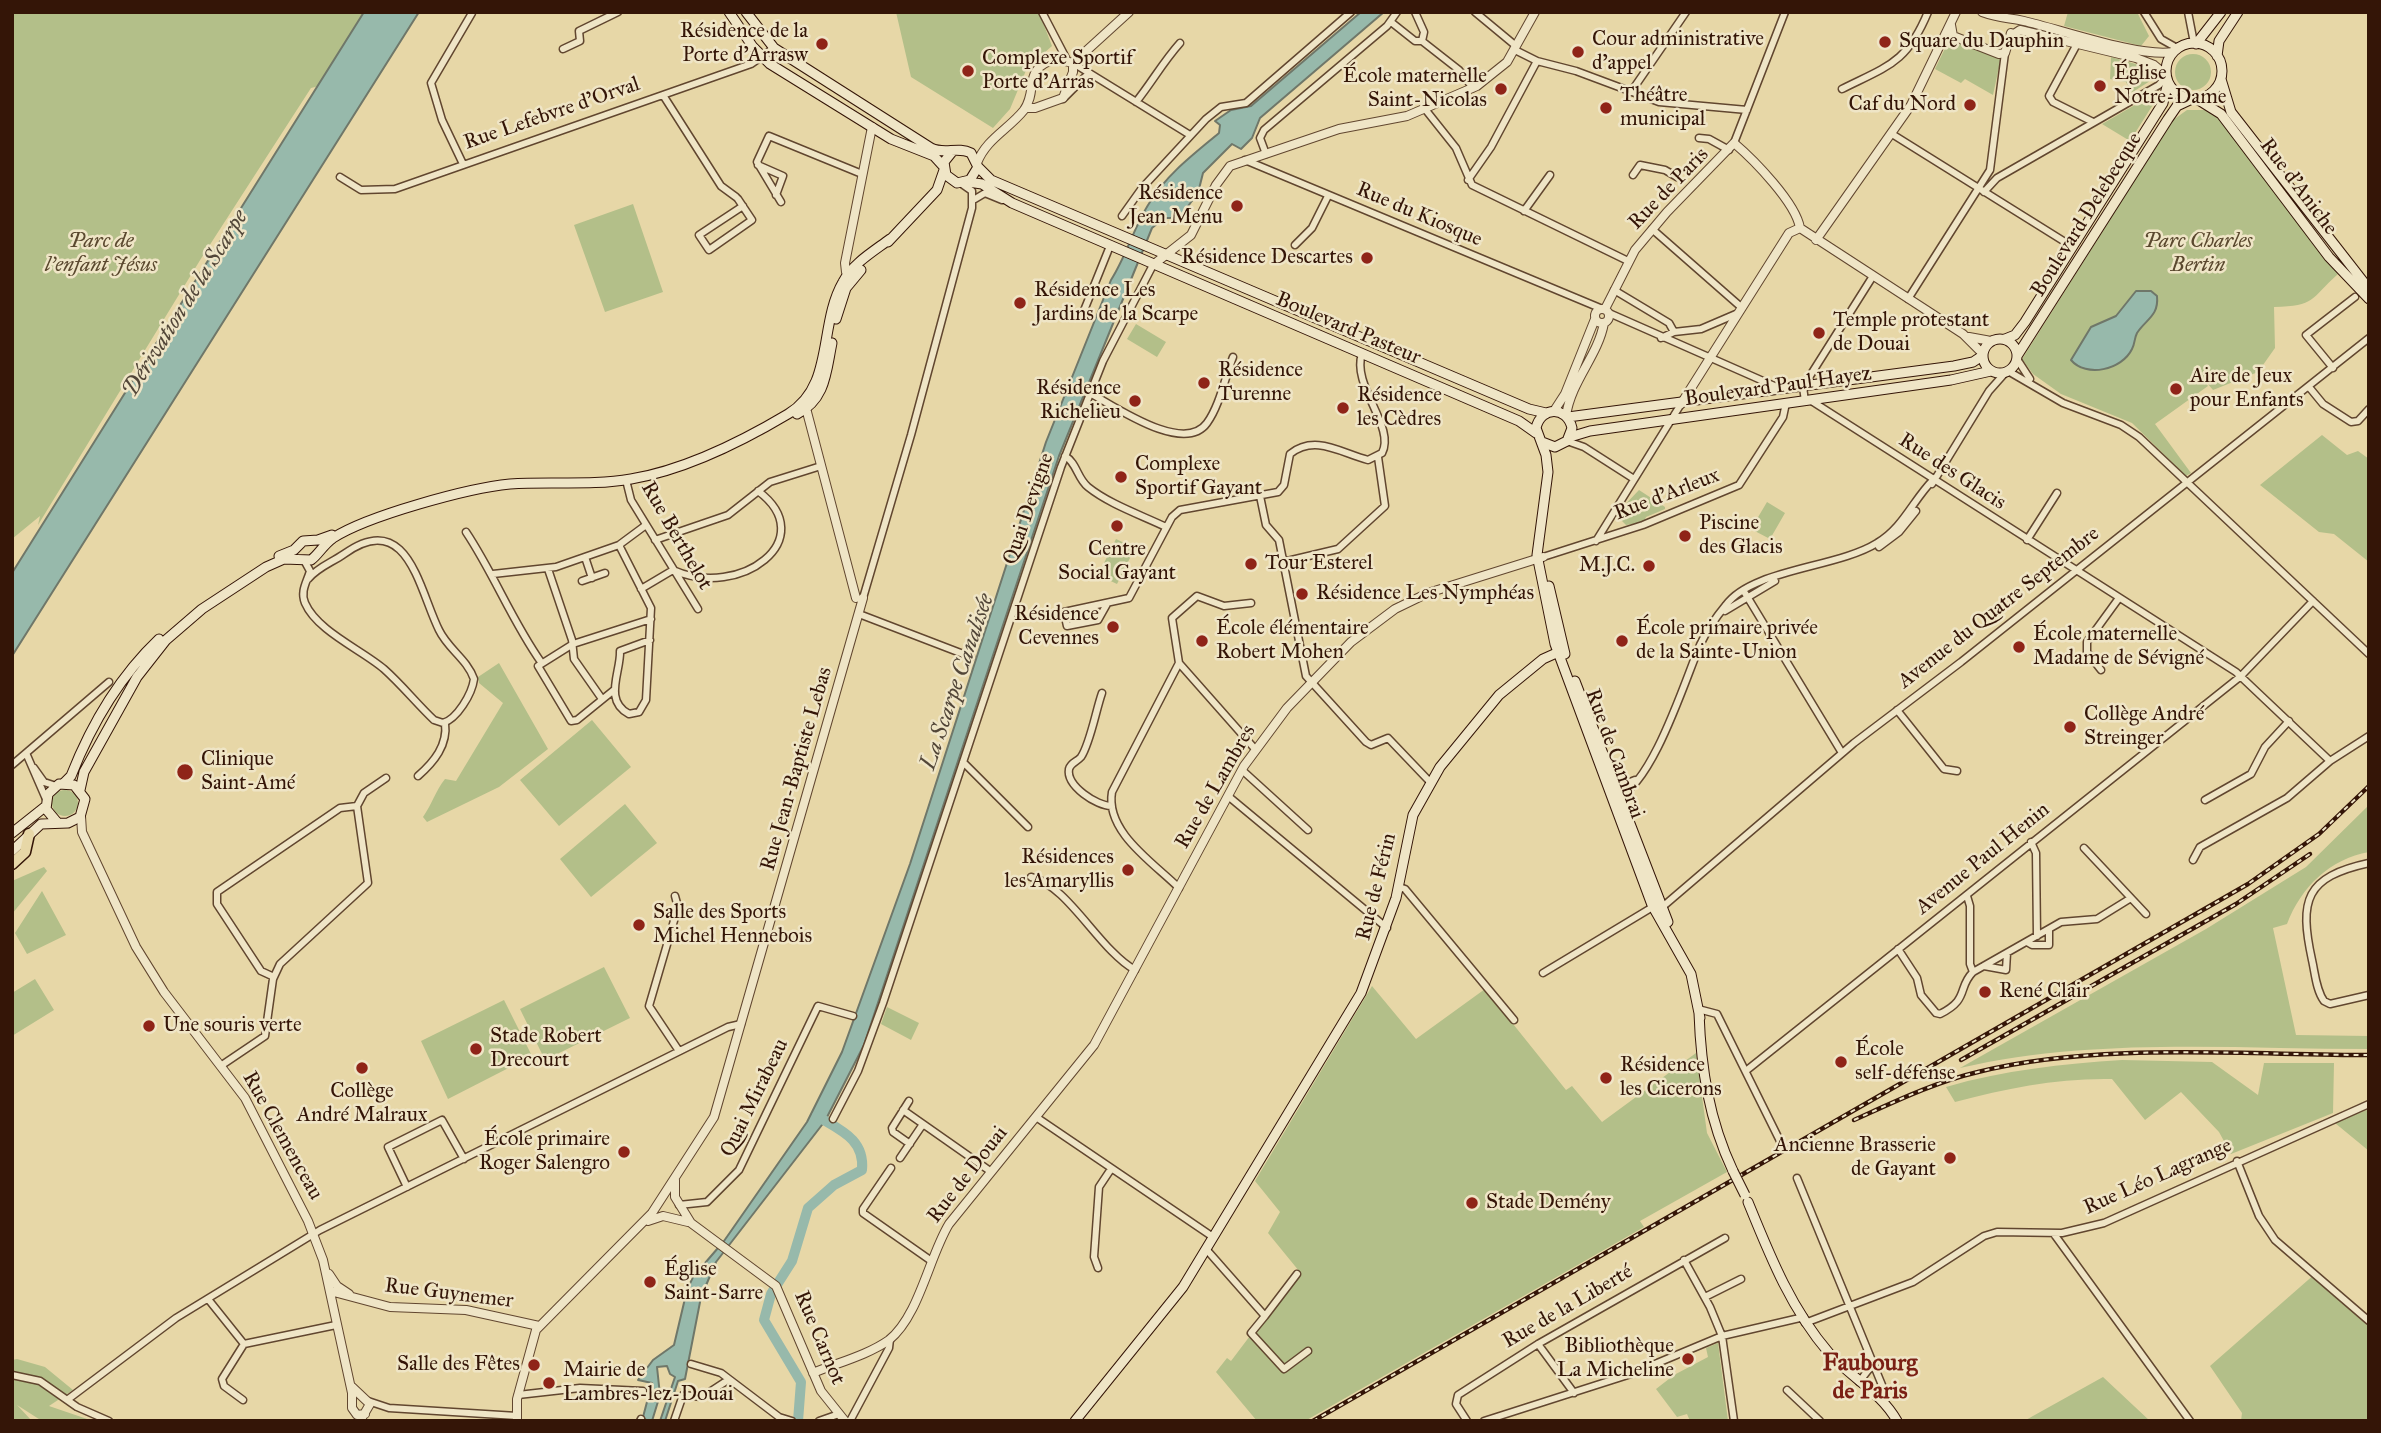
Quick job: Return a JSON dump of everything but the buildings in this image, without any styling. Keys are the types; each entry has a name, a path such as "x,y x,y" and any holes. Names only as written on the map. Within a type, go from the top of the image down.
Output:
{"highway":[{"path":"12,864 25,852 29,834"}],"main road":[{"path":"729,12 763,58 898,143 932,155 949,178 962,182"},
{"path":"746,12 774,48 931,148 971,153 977,165 962,182 922,207"},
{"path":"2221,12 2195,43 2175,50 2166,64 2166,78 2176,94 2194,99 2214,91 2221,79 2217,55 2219,41 2238,12"},
{"path":"2195,43 2207,47 2217,55"},
{"name":"Boulevard Delebecque","path":"2005,339 2018,333 2163,103 2166,78"},
{"name":"Rue d'Aniche","path":"2221,79 2231,112 2369,289"},
{"name":"Boulevard Delebecque","path":"2017,357 2173,111 2194,99"},
{"name":"Rue d'Aniche","path":"2194,99 2221,114 2331,259 2369,299"},
{"path":"12,832 71,776 103,710 149,649 208,597 267,561 297,548 302,542 483,488 626,480 678,467 804,406 818,380 834,303 851,275 922,207 938,188 944,169 957,151"},
{"name":"Boulevard Pasteur","path":"977,165 991,180 1529,410 1550,412"},
{"name":"Boulevard Pasteur","path":"962,182 982,184 1012,203 1523,423 1536,433"},
{"path":"2005,339 2013,345 2017,357 2007,372 1992,372 1984,364 1982,354 1991,341 2005,339"},
{"name":"Boulevard Paul Hayez","path":"1567,417 1954,366 1973,362 1982,354"},
{"name":"Boulevard Paul Hayez","path":"1565,441 1590,431 1992,372"},
{"path":"1550,412 1567,417 1572,428 1565,441 1549,446 1542,442 1536,433 1537,422 1550,412"},
{"name":"Rue de Cambrai","path":"1548,472 1565,441"},
{"name":"Rue de Cambrai","path":"1542,442 1548,472 1540,558 1561,651 1657,908 1695,973 1708,1104 1715,1131 1805,1320 1834,1358 1883,1402 1896,1421"},
{"path":"12,851 41,824 81,816 85,802 80,790 84,772 142,670 161,644 196,613 257,572 284,559 304,560 334,538 354,528"},
{"path":"310,541 317,553"},
{"path":"297,548 297,554 304,560"},
{"name":"Rue de Férin","path":"1075,1421 1174,1299 1365,987 1399,887 1413,815 1431,783 1453,749 1499,695 1544,659 1561,651"},
{"path":"60,785 80,790"},
{"path":"46,802 61,822"}],"street":[{"path":"563,49 580,41 579,31 618,12"},
{"path":"1042,12 1070,61 1069,87 1059,100"},
{"path":"1070,61 1129,12"},
{"path":"1122,216 1142,188 1190,135 1218,109 1242,104 1351,12"},
{"path":"1266,154 1260,138 1264,130 1391,22 1397,12"},
{"path":"1415,12 1424,32 1422,41"},
{"path":"1475,12 1515,48 1536,61 1576,71 1671,104 1746,110"},
{"path":"1245,160 1347,126 1425,109 1474,88 1503,67 1535,12"},
{"path":"1631,92 1686,12"},
{"name":"Rue de Paris","path":"1550,412 1564,394 1628,261 1652,229 1732,147 1785,12"},
{"path":"1842,89 1895,62 1912,45 1928,12"},
{"path":"1816,240 1892,134 1942,45 1956,12"},
{"path":"1982,12 1995,17 2020,15 2141,50 2175,50"},
{"path":"2144,12 2161,39 2175,50"},
{"path":"2189,12 2195,43"},
{"path":"463,164 445,127 431,83 472,13"},
{"path":"1908,299 1981,190 1990,170 2005,53 2020,15"},
{"path":"1391,22 1415,41 1422,41 1457,68 1474,88"},
{"path":"1951,25 1951,32 1955,37"},
{"path":"1981,190 1997,178 2159,85 2166,78 2142,60 2077,44 2014,33"},
{"path":"1942,45 1947,38 1955,37 1998,54 2005,53"},
{"path":"1136,102 1180,43"},
{"path":"2077,44 2049,96 2053,102 2093,122"},
{"name":"Rue Lefebvre d'Orval","path":"340,177 356,188 383,191 663,95 763,58 774,48"},
{"path":"1026,108 1032,78 1038,67 1056,59 1070,61 1190,135"},
{"path":"1468,180 1488,152 1536,61"},
{"path":"977,165 994,139 1026,108 1059,100 1089,73"},
{"path":"663,95 721,186 743,206 752,220 709,250 699,235 743,206"},
{"path":"1425,109 1456,148 1468,180 1475,187 1628,261"},
{"path":"851,275 845,263 872,127"},
{"path":"1892,134 2073,247"},
{"path":"781,202 758,165 765,139 771,136 862,174"},
{"path":"1699,138 1732,147 1774,185 1796,215 1800,229 1964,334 1982,354"},
{"path":"957,151 978,148 994,139"},
{"name":"Rue du Kiosque","path":"1245,160 1580,302 1602,316"},
{"name":"Quai Devigne","path":"833,1119 859,1068 1065,456 1090,393 1149,263 1191,235 1222,176 1230,166 1245,160"},
{"path":"758,165 783,176 776,195"},
{"path":"1633,175 1640,165 1665,170 1690,188"},
{"path":"1524,211 1550,175"},
{"path":"962,182 972,191 972,208"},
{"path":"972,208 981,193 1012,203"},
{"path":"1295,246 1310,232 1328,196"},
{"name":"Rue Jean-Baptiste Lebas","path":"640,1226 660,1201 714,1117 859,604 868,589 972,208"},
{"path":"1652,229 1739,310"},
{"path":"1596,541 1789,233 1800,229"},
{"path":"1083,313 1110,246"},
{"path":"1808,400 1803,387 1872,276"},
{"path":"1614,290 1669,323 1674,332"},
{"path":"2333,368 2306,335 2355,296"},
{"path":"1661,338 1674,332 1701,329 1739,310"},
{"path":"1602,316 1631,324 1782,390"},
{"name":"Rue de Paris","path":"1567,417 1570,399 1595,350 1602,316"},
{"path":"1964,334 1991,341"},
{"name":"Avenue du Quatre Septembre","path":"1543,973 1657,908 1842,753 2189,483 2369,338"},
{"path":"1283,562 1338,550 1384,508 1386,502 1378,457 1385,442 1359,370 1363,354 1370,342"},
{"path":"1090,393 1157,429 1169,433 1194,431 1209,419 1233,357"},
{"path":"2017,357 2025,374 2042,390"},
{"path":"1989,391 1992,372"},
{"path":"1614,794 1637,779 1655,752 1701,643 1718,617 1745,593 1771,582 1856,558 1883,544 1906,524 1989,391 2007,372 2072,406 2130,431 2189,483 2369,654"},
{"path":"2309,387 2323,404 2351,422 2358,421 2369,408"},
{"name":"Rue des Glacis","path":"1808,400 2241,676 2330,761"},
{"name":"Rue d'Arleux","path":"1540,558 1643,525 1739,485 1783,417 1786,403"},
{"path":"804,406 859,604 971,657"},
{"path":"1565,441 1584,447 1634,479"},
{"path":"1107,604 1098,620 1067,626 1064,612 1127,600 1166,527 1180,510 1260,496 1283,488 1290,454 1305,446 1321,444 1368,460 1378,457"},
{"path":"1065,456 1071,460 1080,478 1090,489 1166,527"},
{"path":"655,540 725,517 758,491 782,477 821,466"},
{"name":"Rue Berthelot","path":"626,480 631,500 698,609"},
{"path":"641,589 673,569 693,578 723,579 748,571 766,559 777,541 779,517 772,503 758,491"},
{"path":"2027,540 2057,493"},
{"path":"1260,496 1266,525 1278,538 1303,666 1311,684 1366,743 1371,745 1388,738 1431,783"},
{"path":"494,574 548,569 619,545 646,525"},
{"path":"466,532 494,574 519,629 541,662"},
{"path":"308,579 355,545 376,541 394,545 412,564 440,632 465,662 474,679 468,695 445,723 446,735 442,748 418,776"},
{"path":"619,545 651,608 650,640 643,709 634,714 625,712 617,702 614,690 621,668 620,651 650,640"},
{"path":"317,553 319,562 328,563"},
{"path":"585,557 592,578"},
{"name":"Rue de Lambres","path":"1094,1045 1242,770 1282,714 1362,632 1401,605 1428,593 1540,558"},
{"path":"304,560 310,567 303,596 311,612 338,636 380,665 431,718 445,723"},
{"path":"548,569 573,644 573,659 602,699"},
{"path":"582,581 605,573"},
{"path":"1745,593 1842,753"},
{"path":"1251,603 1224,606 1200,595 1186,604 1171,621 1180,663 1255,749"},
{"path":"2101,670 2087,652 2087,642 2119,598"},
{"name":"Avenue Paul Henin","path":"1747,1070 2241,676 2313,601"},
{"path":"614,690 577,720 569,720 539,669 541,662 573,644 651,619"},
{"path":"1179,888 1118,827 1111,806 1114,786 1180,663"},
{"path":"12,765 109,682"},
{"path":"1102,693 1082,754 1071,765 1069,774 1073,783 1096,804 1111,806"},
{"path":"1897,710 1944,769 1957,771"},
{"path":"2205,800 2251,774 2265,747 2289,721"},
{"path":"2193,860 2200,847 2287,798 2330,761 2369,736"},
{"path":"26,753 42,780 60,785"},
{"path":"26,753 46,802"},
{"path":"963,762 1028,827"},
{"path":"1242,770 1308,830"},
{"path":"222,1065 265,1036 274,977 288,955 368,883 357,806 364,793 386,778"},
{"path":"1228,796 1387,928"},
{"path":"274,977 260,969 217,904 217,892 340,808 357,806"},
{"name":"Rue Clemenceau","path":"81,816 81,828 122,921 155,979 222,1065 261,1125 314,1234 324,1265 359,1414"},
{"name":"Rue Clemenceau","path":"61,822 93,855"},
{"path":"2031,842 2036,853 2036,936"},
{"path":"2084,848 2146,914"},
{"path":"2369,863 2343,868 2324,879 2309,900 2304,923 2324,1001 2330,1004 2369,995"},
{"path":"1031,877 1048,883 1118,958 1135,970"},
{"path":"1399,887 1405,889 1514,1020"},
{"path":"675,896 677,907 649,1009 679,1051"},
{"path":"1966,896 1970,904 1970,964 1973,972"},
{"path":"1898,949 1917,978 1921,995 1938,1014 1962,998 1973,972 2065,921 2096,919 2131,898"},
{"path":"2027,942 2032,945 2049,945 2049,929"},
{"path":"1984,966 2006,970 2007,953"},
{"name":"Quai Mirabeau","path":"678,1203 707,1202 739,1170 818,1006 853,1016"},
{"path":"1699,1012 1717,1014 1780,1141"},
{"path":"67,1400 169,1324 314,1234 679,1051 741,1024"},
{"name":"Rue de Douai","path":"890,1339 907,1317 930,1260 949,1224 1094,1045"},
{"path":"909,1101 892,1130 910,1144"},
{"name":"Rue Léo Lagrange","path":"1484,1421 1592,1387 1722,1336 1805,1320 1850,1308 1913,1282 1984,1236 1997,1232 2054,1234 2112,1220 2237,1161 2369,1104"},
{"path":"903,1110 990,1171"},
{"path":"1036,1117 1213,1237"},
{"path":"407,1187 389,1146 439,1120 444,1121 464,1159"},
{"path":"900,1158 923,1125"},
{"path":"2237,1161 2259,1216 2275,1240 2369,1321"},
{"path":"891,1168 863,1209 863,1213 930,1260"},
{"path":"1098,1268 1094,1256 1099,1187 1111,1169"},
{"name":"Rue Jean-Baptiste Lebas","path":"677,1174 678,1203"},
{"path":"1797,1178 1884,1391"},
{"path":"660,1201 678,1203"},
{"path":"660,1201 668,1216"},
{"path":"359,1414 389,1408 517,1418 518,1395 532,1339 539,1326 640,1226 668,1216 678,1203"},
{"name":"Rue Carnot","path":"678,1203 691,1223"},
{"name":"Rue Carnot","path":"668,1216 691,1223 770,1279 779,1290 823,1395 845,1419"},
{"path":"2054,1234 2190,1421"},
{"name":"Rue de la Liberté","path":"1467,1421 1455,1404 1457,1396 1538,1344 1725,1238"},
{"path":"1206,1249 1265,1316"},
{"path":"1684,1260 1705,1297 1722,1336 1734,1421"},
{"path":"324,1265 347,1294 338,1298 333,1306"},
{"path":"1297,1274 1251,1333 1284,1369 1308,1351"},
{"path":"1705,1297 1741,1279"},
{"name":"Rue Guynemer","path":"330,1290 396,1307 477,1312 539,1326"},
{"path":"208,1299 244,1344"},
{"path":"243,1400 226,1388 222,1379 223,1373 244,1344 337,1325"},
{"path":"813,1373 890,1339"},
{"path":"819,1421 845,1419 889,1348 890,1339"},
{"path":"1538,1344 1574,1393"},
{"path":"691,1364 721,1373 779,1417 792,1421"},
{"path":"1859,1381 1873,1364"},
{"path":"12,1375 40,1381 67,1400 109,1421"},
{"path":"674,1421 683,1395 702,1397 728,1380"},
{"path":"350,1384 366,1399 389,1408"},
{"path":"518,1395 580,1388 643,1391"},
{"path":"1787,1390 1820,1421"},
{"path":"359,1414 366,1399"},
{"path":"359,1414 366,1399"},
{"path":"422,1421 423,1410"}],"green space":[{"name":"Parc de l'enfant Jésus","path":"12,12 406,12 367,74 311,88 202,257 38,525 40,516 12,539"},
{"name":"Complexe Sportif Porte d'Arras","path":"896,12 1039,12 1052,46 1027,68 1010,109 993,128 911,77"},
{"path":"2068,12 2137,12 2149,36 2141,46 2064,26"},
{"path":"1950,38 2001,58 1993,95 1965,79 1961,83 1935,69"},
{"path":"2193,54 2206,59 2211,72 2206,85 2193,90 2180,85 2175,72 2180,59"},
{"path":"2111,57 2150,68 2150,81 2125,97 2129,88 2126,82 2110,79"},
{"path":"2147,98 2154,103 2130,141 2102,124"},
{"name":"Parc Charles Bertin","path":"2187,110 2209,110 2220,119 2338,274 2311,300 2298,305 2274,307 2275,348 2258,372 2213,390 2202,377 2208,386 2155,424 2191,473 2186,476 2132,423 2061,394 2033,374 2022,359 2173,120"},
{"path":"633,204 663,292 605,312 574,225"},
{"path":"1136,324 1166,342 1157,357 1127,339"},
{"path":"2322,435 2347,455 2358,451 2369,459 2369,562 2334,534 2319,532 2260,485"},
{"path":"1639,490 1665,509 1646,517 1644,522 1626,525 1618,517 1618,512"},
{"path":"1767,502 1785,513 1770,539 1751,529"},
{"path":"1116,539 1135,548 1117,584 1098,575"},
{"path":"499,663 548,749 499,787 427,822 423,817 442,783 445,779 456,781 503,703 479,683 478,677"},
{"path":"592,720 631,767 559,826 520,780"},
{"path":"65,790 75,793 78,803 75,813 65,816 55,813 52,803 55,793"},
{"path":"625,804 657,843 591,897 560,859"},
{"path":"2369,805 2369,852 2330,868 2300,898 2287,924 2273,928 2296,1035 2369,1036 2369,1049 2112,1048 2010,1058 1960,1068 2206,929 2306,867"},
{"path":"44,867 47,871 12,914 12,881"},
{"path":"42,891 66,935 27,954 15,933"},
{"path":"604,967 630,1018 545,1060 520,1009"},
{"path":"35,979 54,1010 12,1036 12,993"},
{"name":"Stade Demény","path":"1372,986 1416,1039 1485,989 1566,1090 1572,1086 1602,1122 1696,1053 1707,1133 1727,1172 1640,1221 1644,1227 1305,1421 1257,1421 1216,1372 1227,1358 1231,1361 1299,1271 1268,1233 1280,1212 1255,1181"},
{"name":"Stade Robert Drecourt","path":"504,1000 532,1056 448,1099 421,1041"},
{"path":"887,1007 919,1023 911,1040 881,1024"},
{"path":"2122,1060 2212,1062 2258,1095 2264,1063 2334,1063 2333,1113 2231,1154 2219,1132 2181,1092 2145,1120 2112,1079 2033,1085 1955,1102 1946,1087 2033,1069"},
{"path":"2369,1109 2369,1151 2335,1123"},
{"path":"2316,1273 2369,1317 2369,1421 2241,1421 2242,1413 2210,1366"},
{"path":"1718,1343 1728,1421 1690,1421 1687,1414 1677,1417 1656,1389 1674,1375 1708,1357 1706,1348"},
{"path":"12,1360 45,1367 73,1390 49,1406 93,1421 42,1421 17,1405 32,1421 12,1421"},
{"path":"2103,1377 2150,1421 2024,1421"}],"water":[{"name":"Dérivation de la Scarpe","path":"364,12 419,12 12,656 12,573"},
{"path":"1361,12 1384,12 1260,118 1252,138 1241,149 1232,144 1203,173 1198,193 1179,218 1164,218 1152,228 1059,456 864,1045 825,1121 716,1262 701,1297 685,1379 678,1381 665,1421 660,1421 675,1377 670,1374 667,1366 657,1367 660,1395 652,1421 647,1421 643,1417 652,1383 638,1380 653,1360 674,1345 687,1290 693,1277 724,1241 807,1122 842,1052 910,864 1046,442 1111,280 1139,221 1164,182 1219,133 1220,125 1215,121 1231,110 1251,106"},
{"path":"2136,291 2151,291 2157,296 2157,303 2154,313 2137,333 2127,356 2103,369 2085,369 2078,366 2071,360 2091,327 2116,316"}],"waterway":[{"path":"798,1421 801,1382 764,1320 771,1294 792,1261 808,1208 834,1185 862,1170 862,1159 855,1143 842,1131 817,1116"}],"railway":[{"path":"1313,1421 2248,884 2319,834 2369,786"},
{"path":"1961,1060 2236,904 2310,854"},
{"path":"1854,1120 1946,1081 2024,1063 2121,1053 2369,1055"}],"place":[{"name":"Square du Dauphin","path":"1885,42"},
{"name":"Résidence de la Porte d'Arrasw","path":"822,44"},
{"name":"Cour administrative d'appel","path":"1578,52"},
{"name":"Complexe Sportif Porte d'Arras","path":"968,71"},
{"name":"Église Notre-Dame","path":"2100,86"},
{"name":"École maternelle Saint-Nicolas","path":"1501,89"},
{"name":"Caf du Nord","path":"1970,105"},
{"name":"Théâtre municipal","path":"1606,108"},
{"name":"Résidence Jean Menu","path":"1237,206"},
{"name":"Résidence Descartes","path":"1367,258"},
{"name":"Résidence Les Jardins de la Scarpe","path":"1020,303"},
{"name":"Temple protestant de Douai","path":"1819,333"},
{"name":"Résidence Turenne","path":"1204,383"},
{"name":"Aire de Jeux pour Enfants","path":"2176,389"},
{"name":"Résidence Richelieu","path":"1135,401"},
{"name":"Résidence les Cèdres","path":"1343,408"},
{"name":"Complexe Sportif Gayant","path":"1121,477"},
{"name":"Centre Social Gayant","path":"1117,526"},
{"name":"Piscine des Glacis","path":"1685,536"},
{"name":"Tour Esterel","path":"1251,564"},
{"name":"M.J.C.","path":"1649,566"},
{"name":"Résidence Les Nymphéas","path":"1302,594"},
{"name":"Résidence Cevennes","path":"1113,627"},
{"name":"École élémentaire Robert Mohen","path":"1202,641"},
{"name":"École primaire privée de la Sainte-Union","path":"1622,641"},
{"name":"École maternelle Madame de Sévigné","path":"2019,647"},
{"name":"Collège André Streinger","path":"2070,727"},
{"name":"Clinique Saint-Amé","path":"185,772"},
{"name":"Résidences les Amaryllis","path":"1128,870"},
{"name":"Salle des Sports Michel Hennebois","path":"639,925"},
{"name":"René Clair","path":"1985,992"},
{"name":"Une souris verte","path":"149,1026"},
{"name":"Stade Robert Drecourt","path":"476,1049"},
{"name":"École self-défense","path":"1841,1062"},
{"name":"Collège André Malraux","path":"362,1068"},
{"name":"Résidence les Cicerons","path":"1606,1078"},
{"name":"École primaire Roger Salengro","path":"624,1152"},
{"name":"Ancienne Brasserie de Gayant","path":"1950,1158"},
{"name":"Stade Demény","path":"1472,1203"},
{"name":"Église Saint-Sarre","path":"650,1282"},
{"name":"Bibliothèque La Micheline","path":"1688,1359"},
{"name":"Salle des Fêtes","path":"534,1365"},
{"name":"Mairie de Lambres-lez-Douai","path":"549,1383"}],"district":[{"name":"Faubourg de Paris","path":"1870,1378"}],"water label":[{"name":"La Scarpe Canalisée","path":"958,682"}]}
